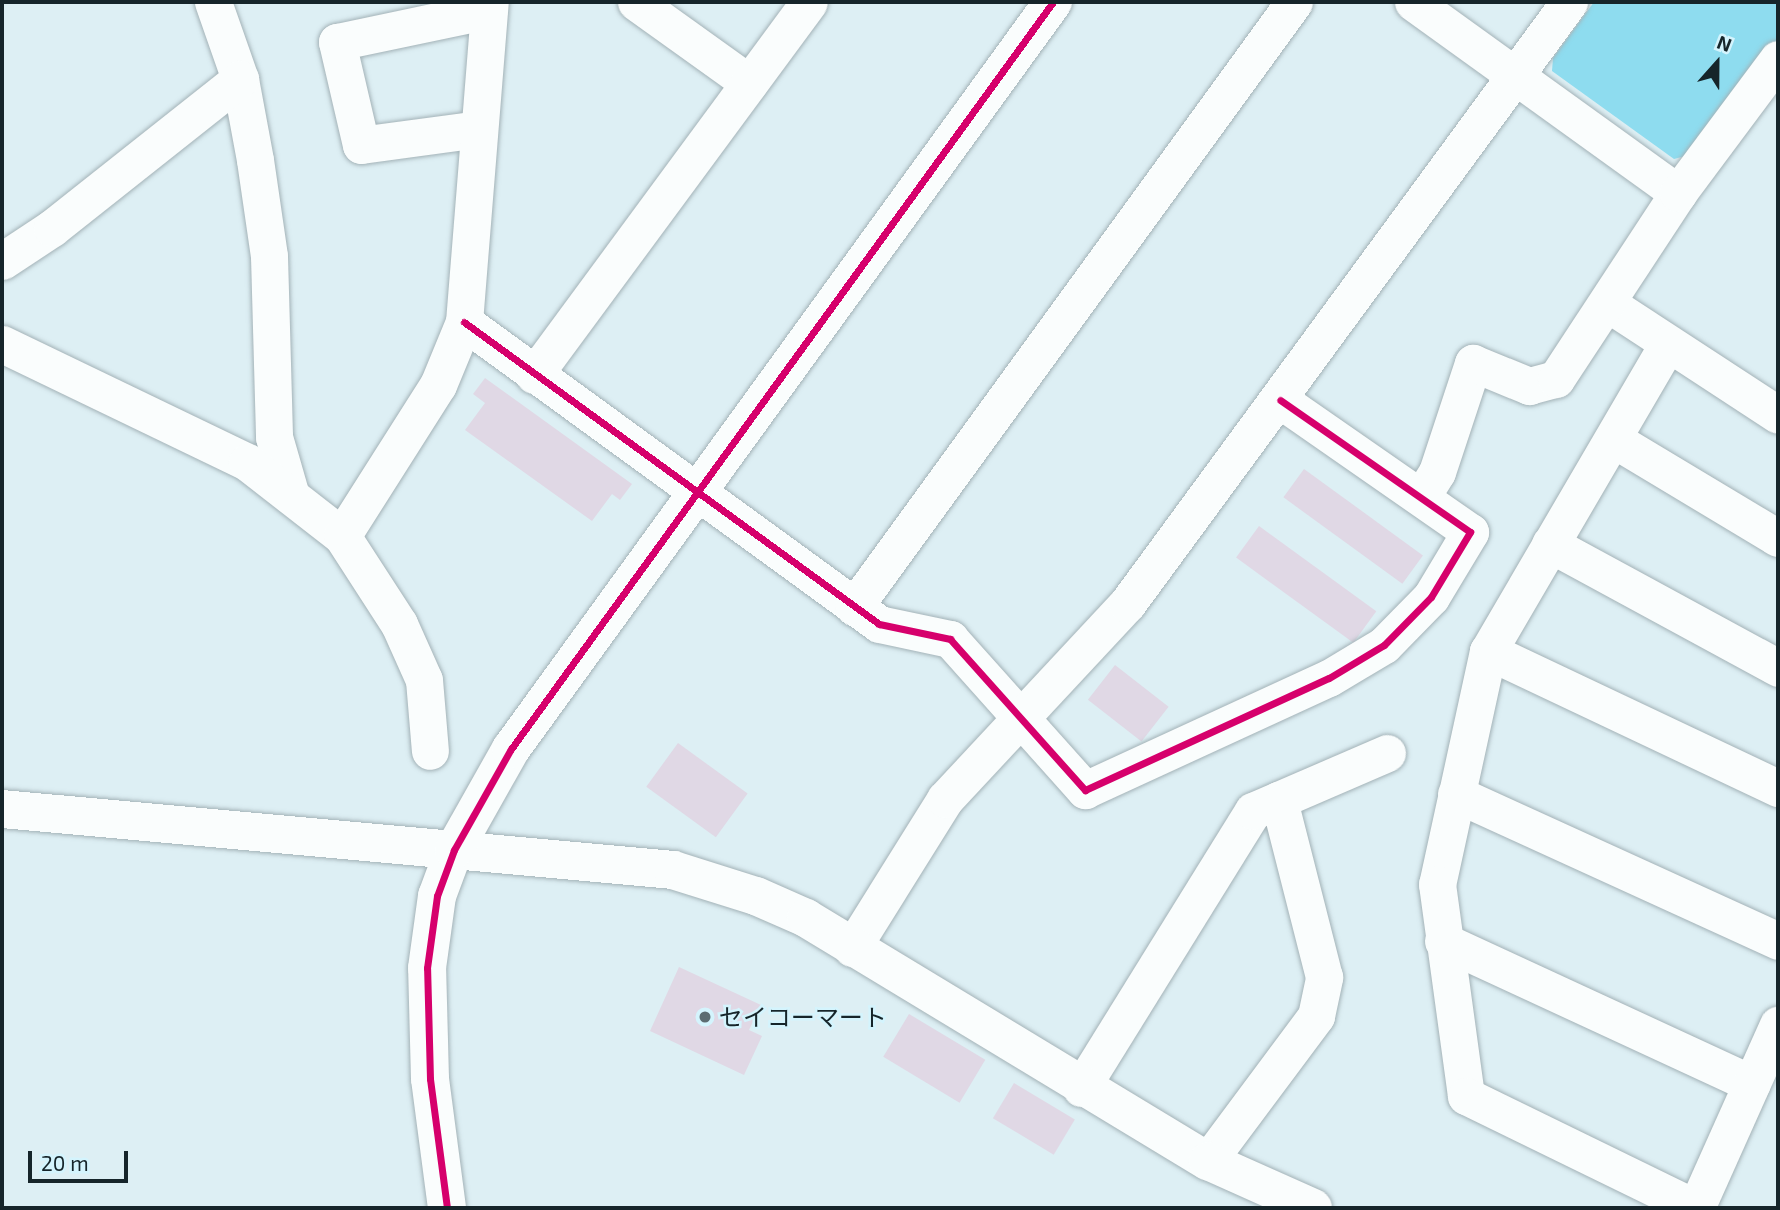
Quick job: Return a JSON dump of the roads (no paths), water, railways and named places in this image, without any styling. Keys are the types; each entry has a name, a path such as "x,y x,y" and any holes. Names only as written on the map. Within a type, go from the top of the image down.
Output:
{"street":[{"path":"213,2 240,79 269,256 274,437 291,496"},
{"path":"636,2 749,83"},
{"path":"534,375 809,2"},
{"path":"447,1208 429,1079 427,968 437,896 454,850 511,749 695,492 1054,2"},
{"path":"854,607 1294,2"},
{"path":"1413,2 1678,193"},
{"path":"852,948 946,799 1127,604 1280,400 1569,2"},
{"path":"342,536 438,385 464,322 480,129 489,6 337,42 361,145 480,129"},
{"path":"1422,496 1437,472 1473,363 1529,386 1556,379 1678,193 1778,59"},
{"path":"2,261 52,228 240,79"},
{"path":"1607,303 1667,345 1778,415"},
{"path":"464,322 878,624 950,639 1085,790 1329,678 1384,645 1432,597 1470,532 1422,496 1280,400"},
{"path":"2,344 247,462 342,536 399,624 424,680 430,751"},
{"path":"1667,345 1488,651 1437,884 1466,1096 1696,1208 1778,1025"},
{"path":"1613,439 1778,538"},
{"path":"1550,544 1778,668"},
{"path":"1488,651 1778,788"},
{"path":"1081,1088 1254,811 1387,753"},
{"path":"1456,794 1778,941"},
{"path":"1208,1161 1316,1016 1324,977 1279,800"},
{"path":"2,809 673,870 756,896 806,918 1081,1088 1208,1161 1312,1208"},
{"path":"1443,941 1752,1084"}],"place":[{"name":"セイコーマート","path":"705,1017"}]}
